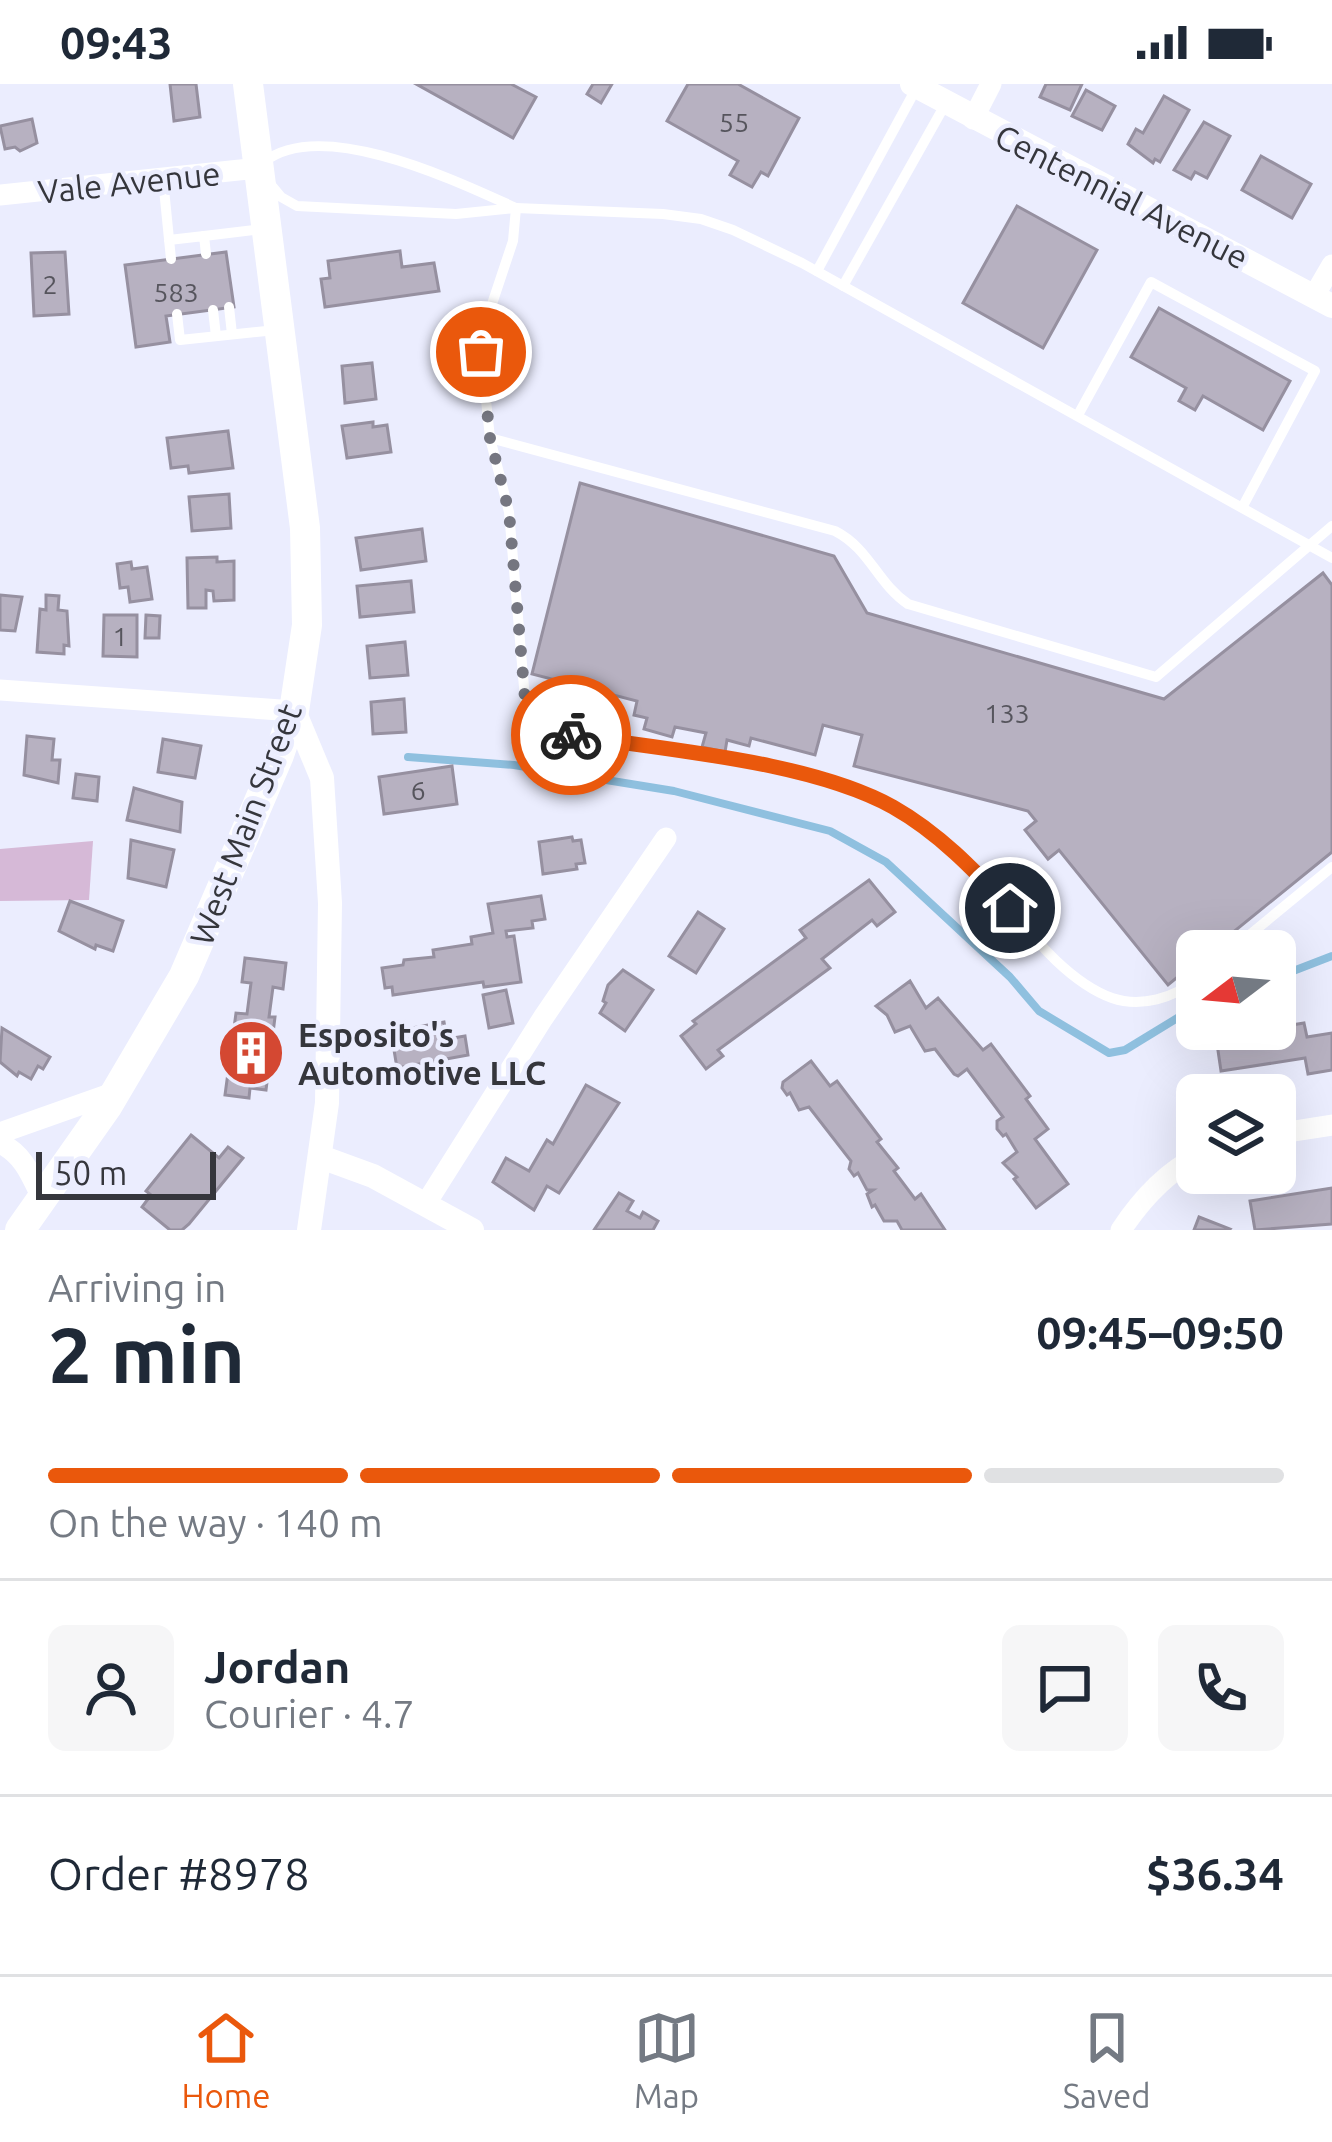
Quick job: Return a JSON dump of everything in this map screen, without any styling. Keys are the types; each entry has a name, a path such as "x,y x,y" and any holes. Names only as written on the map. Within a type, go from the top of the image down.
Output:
{"main road":[{"name":"West Main Street","path":"20,1230 116,1092 184,976 294,711 308,625 309,578 248,84"}],"street":[{"path":"973,118 991,84"},
{"name":"Centennial Avenue","path":"914,85 1323,301"},
{"name":"Vale Avenue","path":"0,196 258,167"},
{"path":"1323,301 1332,265"},
{"path":"0,690 294,711 322,778 332,951 321,1157 309,1230"},
{"path":"425,1205 665,838"},
{"path":"0,1133 116,1092"},
{"path":"1296,1131 1332,1125"},
{"path":"0,1143 16,1151 26,1164 42,1198"},
{"path":"321,1157 373,1177 472,1230"},
{"path":"1121,1230 1138,1205 1176,1167"}],"lane":[{"path":"817,271 914,85"},
{"path":"843,286 946,103"},
{"path":"516,208 397,158 351,149 288,149 258,167 281,197 297,206 456,214 589,208 701,220 733,230 817,271 1332,558"},
{"path":"163,178 171,259"},
{"path":"516,208 513,241 484,328 481,352 490,438 509,512 525,699 555,733 710,756 830,781 892,806 953,848 1067,969 1089,986 1138,1003 1176,991"},
{"path":"169,240 266,229"},
{"path":"219,235 222,252"},
{"path":"204,236 206,254"},
{"path":"1078,415 1151,282 1315,371 1243,506"},
{"path":"229,308 232,334"},
{"path":"213,310 216,336"},
{"path":"177,314 180,340 279,329"},
{"path":"490,438 835,531 857,542 892,593 908,604 1156,677 1332,526"},
{"path":"1256,930 1332,867"}],"shaded area":[{"path":"93,841 89,900 0,901 0,849"}],"building":[{"path":"170,84 196,84 200,117 174,121"},
{"path":"416,84 511,84 536,97 513,138"},
{"path":"593,84 612,84 601,103 587,94"},
{"path":"688,84 738,84 799,118 768,176 761,172 752,187 730,175 738,161 667,121"},
{"path":"1046,84 1082,84 1070,110 1040,97"},
{"path":"1086,90 1115,106 1102,130 1072,116"},
{"path":"1164,96 1189,110 1160,162 1155,159 1153,163 1128,144 1136,129 1143,133"},
{"path":"32,119 37,143 20,151 5,149 0,126"},
{"path":"1204,122 1230,136 1207,178 1195,172 1191,179 1174,170"},
{"path":"1261,156 1311,184 1292,218 1242,190"},
{"path":"1017,206 1097,250 1043,348 963,303"},
{"path":"400,251 402,267 434,263 439,291 325,307 321,279 330,278 328,261"},
{"path":"65,252 69,314 34,316 31,253"},
{"path":"226,252 234,307 166,316 170,342 136,347 125,265"},
{"path":"1159,308 1290,381 1263,430 1203,396 1195,410 1179,401 1186,388 1131,357"},
{"path":"372,363 376,399 345,403 342,366"},
{"path":"373,422 373,427 387,425 391,452 347,458 342,426"},
{"path":"228,431 233,468 189,473 188,466 171,468 167,438"},
{"path":"580,483 834,556 867,613 1164,699 1323,573 1332,585 1332,852 1236,930 1176,930 1176,978 1168,985 1059,850 1048,859 1025,830 1036,821 1028,811 854,766 862,735 823,725 815,755 751,738 749,746 727,740 725,752 702,747 706,733 675,727 672,737 644,729 647,718 634,715 637,701 532,674"},
{"path":"229,494 231,528 192,531 189,497"},
{"path":"422,529 426,561 361,570 356,538"},
{"path":"217,557 217,562 234,561 234,600 214,601 213,591 206,590 206,608 188,608 187,558"},
{"path":"131,562 132,569 147,567 152,599 130,602 128,587 120,588 117,564"},
{"path":"411,581 414,612 360,617 357,586"},
{"path":"0,595 22,597 15,631 0,630"},
{"path":"46,595 59,596 58,610 67,611 69,646 64,645 64,654 37,652 40,609 46,610"},
{"path":"104,615 137,615 137,657 103,656"},
{"path":"146,615 160,616 159,638 145,638"},
{"path":"405,642 408,675 370,678 367,646"},
{"path":"404,699 406,732 373,734 371,702"},
{"path":"27,736 54,739 52,760 60,760 58,783 24,775"},
{"path":"163,739 201,746 195,778 158,772"},
{"path":"452,766 457,804 384,814 379,777"},
{"path":"76,774 99,777 97,801 73,798"},
{"path":"134,788 182,802 180,832 127,820"},
{"path":"131,840 174,850 166,887 128,878"},
{"path":"581,840 585,863 576,864 577,869 543,874 539,842"},
{"path":"869,880 895,912 877,926 872,920 822,959 830,968 718,1050 723,1056 706,1069 681,1036 696,1024 693,1021 806,938 800,930"},
{"path":"541,896 545,919 532,921 533,928 506,931 507,937 514,936 521,982 484,987 483,982 393,995 392,987 385,988 382,968 434,957 433,950 472,944 471,937 493,933 488,904"},
{"path":"70,901 123,921 113,951 96,945 95,949 59,931"},
{"path":"698,912 724,929 696,973 669,956"},
{"name":"Esposito's Automotive LLC","path":"245,958 286,963 283,989 273,987 269,1017 275,1017 266,1090 250,1088 249,1098 225,1095 236,1013 247,1014 251,983 242,982"},
{"path":"623,970 653,990 625,1031 600,1013 608,985"},
{"path":"910,981 926,1008 938,998 983,1050 991,1044 1030,1096 1026,1099 1048,1129 1035,1139 1068,1184 1036,1208 1003,1163 1017,1152 997,1129 1003,1117 967,1069 954,1074 935,1049 925,1051 910,1026 895,1032 876,1006"},
{"path":"506,990 513,1023 489,1028 483,995"},
{"path":"444,1022 447,1039 465,1036 468,1055 397,1068 391,1032"},
{"path":"1304,1023 1307,1037 1332,1033 1332,1070 1308,1074 1305,1058 1221,1071 1218,1050 1296,1050 1296,1024"},
{"path":"2,1028 50,1057 31,1079 19,1072 17,1076 0,1062"},
{"path":"811,1061 830,1086 837,1081 881,1139 877,1142 898,1168 894,1171 915,1199 921,1194 945,1230 902,1230 897,1221 884,1221 872,1207 867,1194 873,1190 867,1190 858,1173 854,1176 851,1161 809,1107 799,1110 782,1088 783,1082"},
{"path":"586,1085 619,1103 559,1193 547,1186 534,1210 493,1182 506,1158 529,1171 547,1140 553,1144"},
{"path":"191,1135 219,1158 228,1147 243,1158 189,1224 182,1230 170,1230 142,1207 151,1195 146,1191"},
{"path":"1332,1188 1332,1224 1255,1230 1250,1201"},
{"path":"619,1193 633,1201 627,1211 640,1218 643,1212 658,1221 653,1230 594,1230"},
{"path":"1199,1217 1230,1229 1194,1230"}],"waterway":[{"path":"408,757 514,765 674,791 830,831 886,862 1010,977 1039,1011 1109,1053 1125,1050 1176,1019"},
{"path":"1296,970 1332,956"}],"way so far":[{"path":"481,352 490,438 515,558 525,699 555,733 571,735"}],"place":[{"name":"Esposito's Automotive LLC","path":"251,1053"}],"route":[{"path":"571,735 710,756 830,781 892,806 953,848 1010,908"}]}
